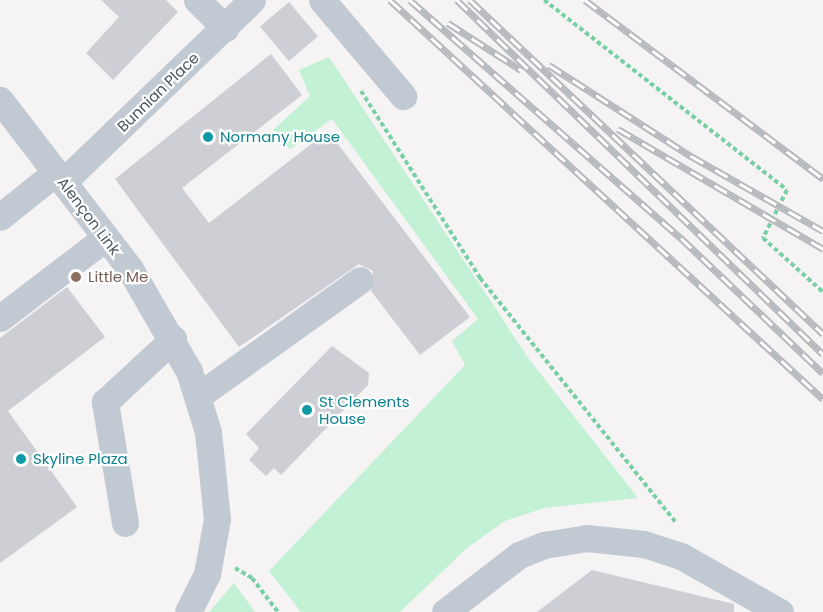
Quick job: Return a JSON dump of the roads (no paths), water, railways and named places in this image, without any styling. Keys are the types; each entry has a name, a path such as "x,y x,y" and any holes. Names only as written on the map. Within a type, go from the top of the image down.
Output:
{"street":[{"path":"197,0 225,28"},
{"name":"Bunnian Place","path":"0,217 59,177 225,28 252,0"},
{"path":"322,0 403,96"},
{"name":"Alençon Link","path":"0,99 105,238 173,339 198,396 213,458 217,519 207,574 188,612"},
{"path":"0,318 105,238"},
{"path":"198,396 360,279"},
{"path":"125,523 105,402 173,339"},
{"path":"445,612 519,555 544,545 587,538 644,544 681,556 780,612"}],"railway":[{"path":"390,0 823,399"},
{"path":"410,0 681,238 823,373"},
{"path":"457,0 823,354"},
{"path":"470,0 823,334"},
{"path":"585,0 823,179"},
{"path":"448,23 521,70"},
{"path":"549,65 691,156 823,231"},
{"path":"618,129 823,249"}],"place":[{"name":"Normany House","path":"208,137"},
{"name":"Little Me","path":"76,277"},
{"name":"St Clements House","path":"307,410"},
{"name":"Skyline Plaza","path":"21,459"}]}
